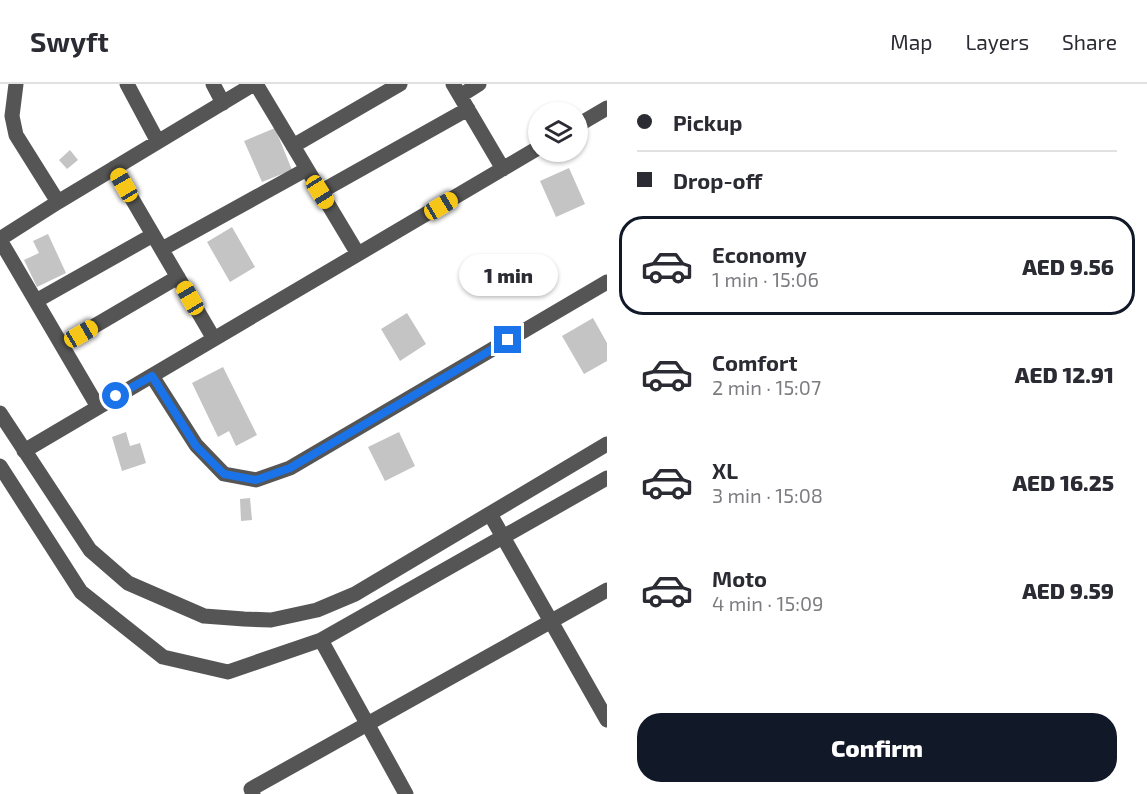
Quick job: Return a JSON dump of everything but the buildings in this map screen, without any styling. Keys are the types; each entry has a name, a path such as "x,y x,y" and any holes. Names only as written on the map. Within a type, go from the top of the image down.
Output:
{"street":[{"path":"16,84 12,116 15,135 58,202"},
{"path":"127,84 158,142"},
{"path":"213,84 223,103"},
{"path":"98,407 0,239 255,84 358,254"},
{"path":"293,146 400,84"},
{"path":"320,192 479,84"},
{"path":"460,96 503,169"},
{"path":"588,119 607,108"},
{"path":"24,451 528,154"},
{"path":"114,168 214,339"},
{"path":"162,249 307,169"},
{"path":"36,301 153,235"},
{"path":"62,345 178,277"},
{"path":"152,376 196,446 224,474 256,480 290,468 607,282"},
{"path":"0,413 90,550 128,583 204,616 271,620 317,609 355,594 607,444"},
{"path":"0,466 81,592 163,657 228,672 321,640 607,478"},
{"path":"490,514 607,720"},
{"path":"253,794 251,789 607,590"},
{"path":"321,640 406,794"}],"route":[{"path":"116,396 152,376 196,446 224,474 256,480 290,468 508,340"}]}
